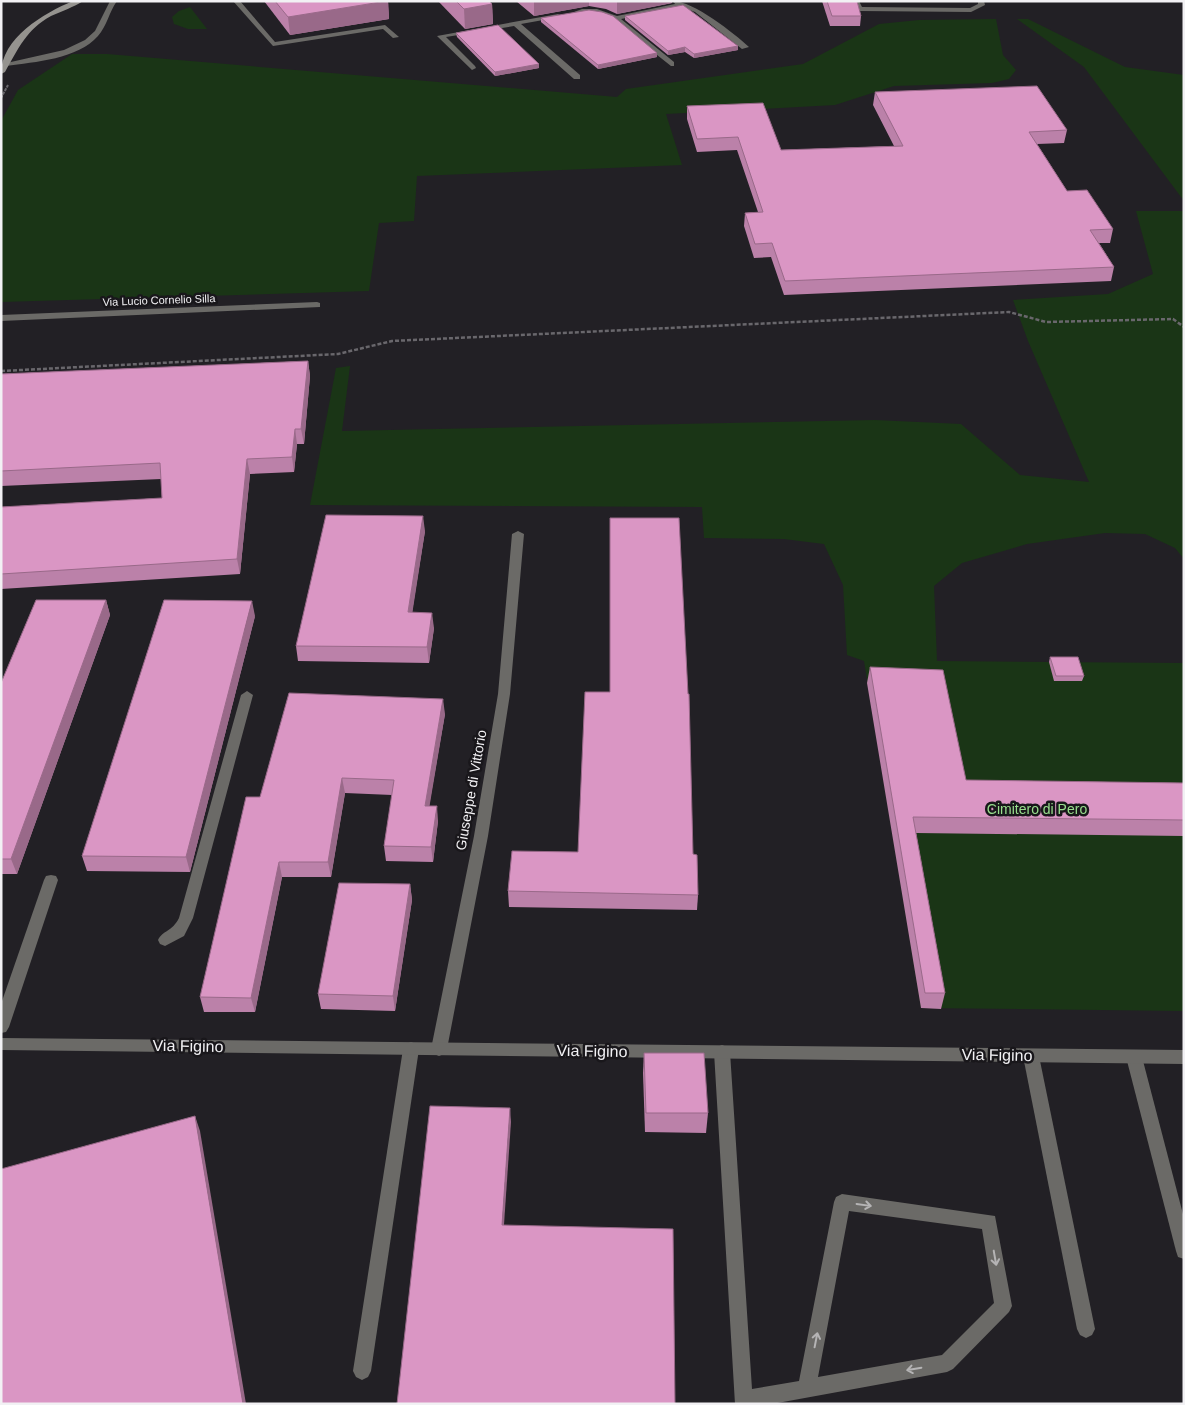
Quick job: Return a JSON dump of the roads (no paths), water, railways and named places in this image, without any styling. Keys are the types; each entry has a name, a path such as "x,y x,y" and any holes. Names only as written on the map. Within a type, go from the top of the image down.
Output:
{"street":[{"path":"1,72 20,38 28,29 52,13 80,1"},
{"path":"6,64 56,53 89,40 98,31 108,8 114,1"},
{"path":"236,1 273,44 385,27 395,38"},
{"path":"856,1 859,9 971,10 982,5 981,1"},
{"path":"616,18 679,3 697,11 745,47"},
{"path":"472,68 441,36 589,10 604,12 616,18 671,64"},
{"path":"515,23 577,77"},
{"name":"Via Lucio Cornelio Silla","path":"1,318 317,305"},
{"name":"Giuseppe di Vittorio","path":"439,1049 481,836 504,694 518,534"},
{"path":"166,940 179,932 186,918 247,695"},
{"path":"1,1027 51,880"},
{"name":"Via Figino","path":"1,1044 1184,1057"},
{"path":"362,1371 411,1048"},
{"path":"722,1052 744,1402 807,1388 947,1363 1003,1306 989,1222 842,1202 807,1388"},
{"path":"1031,1056 1086,1329"},
{"path":"1134,1057 1184,1251"}],"park label":[{"name":"Cimitero di Pero","path":"1037,809"}]}
